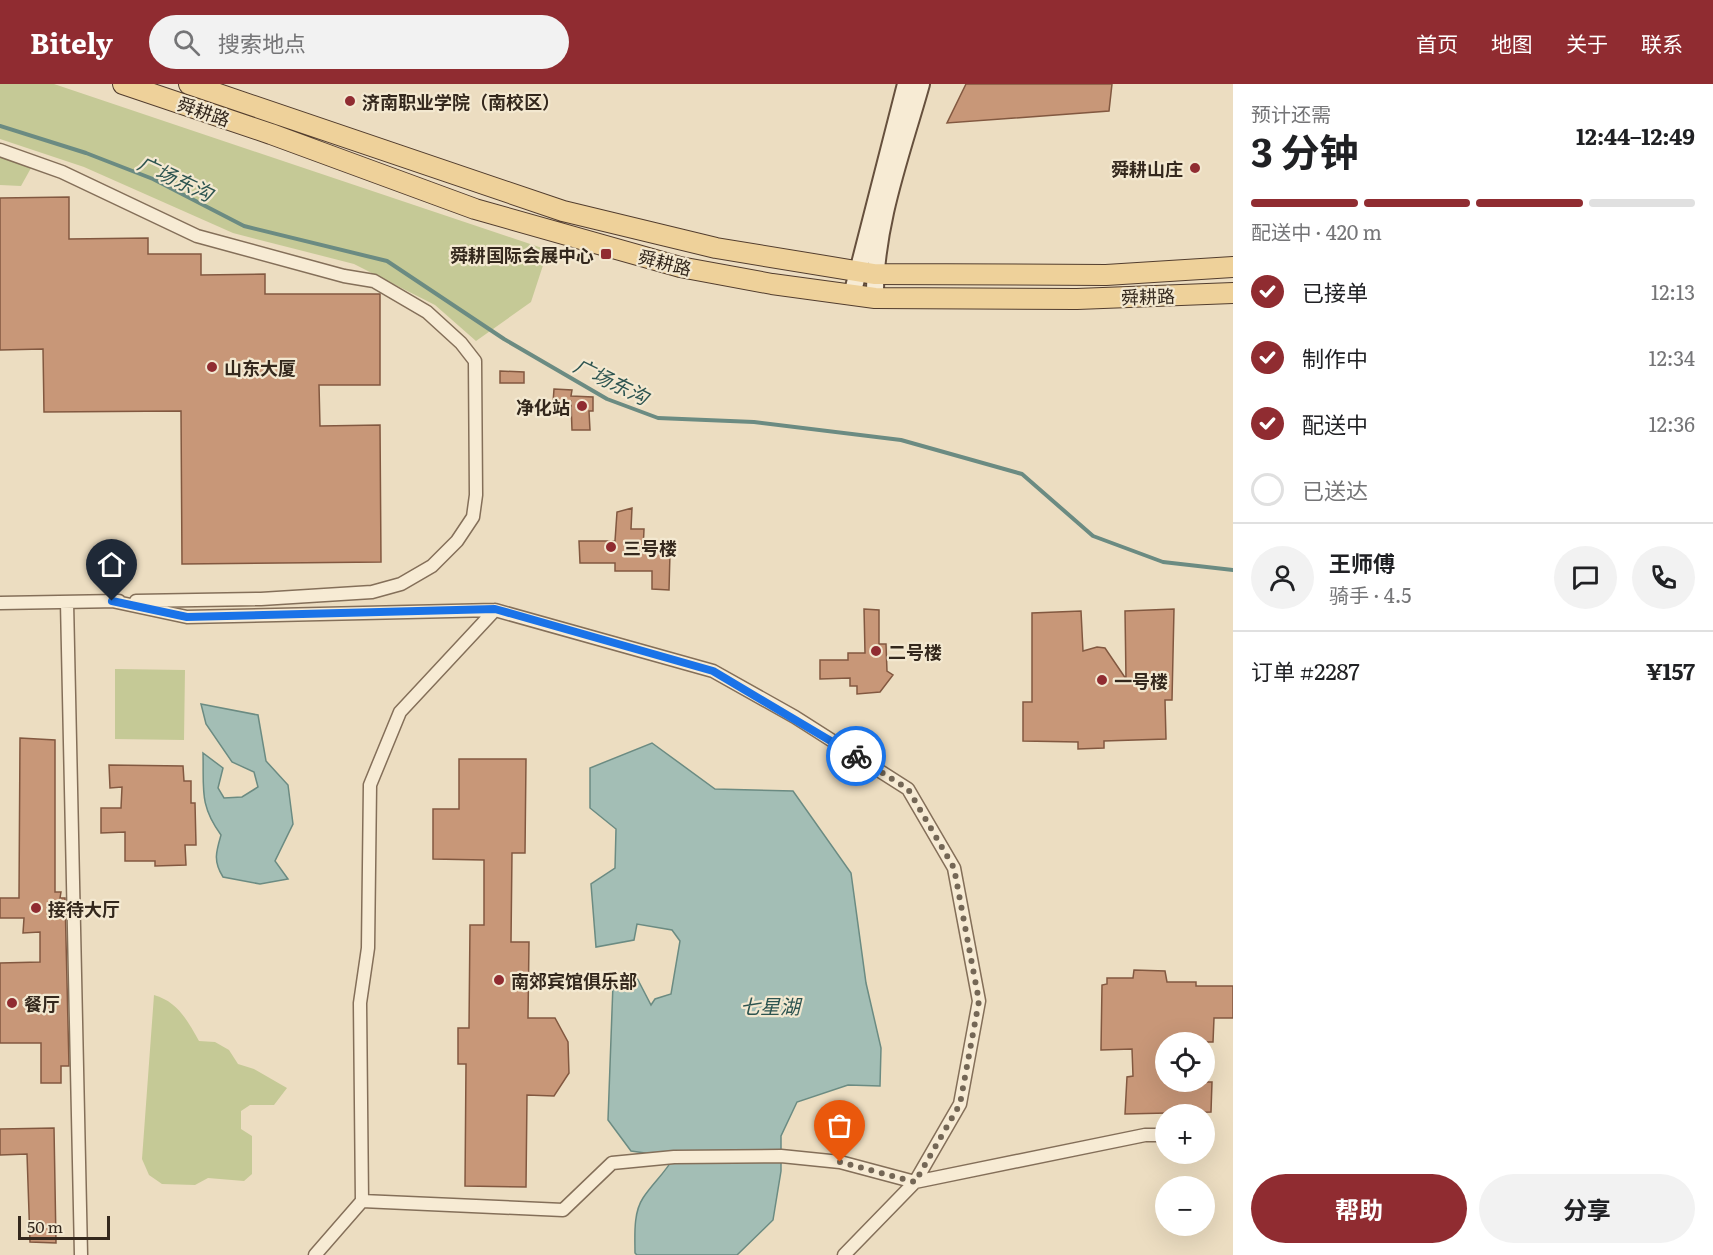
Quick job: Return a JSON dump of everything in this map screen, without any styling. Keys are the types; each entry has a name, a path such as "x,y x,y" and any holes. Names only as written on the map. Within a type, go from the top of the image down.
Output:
{"main road":[{"name":"舜耕路","path":"123,84 271,134 486,213 680,267 875,298 1077,299 1233,293"},
{"name":"舜耕路","path":"189,84 564,210 716,248 867,273 1106,275 1233,267"},
{"path":"875,298 867,273 869,224 906,84"},
{"path":"852,295 867,273 921,84"}],"street":[{"path":"0,150 62,172 197,236 344,276 374,281 428,312 461,343 475,361 476,495 473,517 457,541 432,566 401,584 372,592 261,599 0,603"},
{"path":"112,601 187,617 495,609 713,671 795,717 908,789 954,868 979,1001 960,1104 915,1182 844,1255"},
{"path":"67,602 81,1255"},
{"path":"315,1255 363,1201 360,1003 368,948 370,785 400,712 495,609"},
{"path":"363,1201 563,1210 612,1163 674,1157 793,1157 840,1162 915,1182 1134,1137 1155,1136"}],"green space":[{"path":"0,84 54,84 548,250 531,302 476,341 435,305 354,264 233,233 84,167 0,139"},
{"path":"0,149 36,159 21,186 0,185"},
{"path":"115,669 185,670 184,740 115,739"},
{"path":"154,995 176,1007 199,1041 215,1042 229,1050 238,1064 254,1069 287,1088 274,1105 250,1105 241,1111 241,1129 252,1136 252,1174 244,1181 208,1178 195,1185 162,1184 149,1175 142,1159"}],"water":[{"path":"201,704 258,715 266,761 288,785 293,824 275,861 288,879 260,884 223,877 220,871 216,856 221,835 209,815 204,796 203,753 223,768 218,788 224,798 242,797 258,787 254,772 232,762 206,724"},
{"name":"七星湖","path":"652,743 715,789 793,791 851,873 866,983 881,1048 880,1086 848,1085 797,1102 781,1136 781,1171 773,1220 737,1255 637,1255 635,1253 635,1225 640,1204 674,1157 631,1151 608,1120 613,984 637,978 651,1005 655,999 671,994 680,941 672,930 637,924 634,940 596,947 591,884 615,868 616,829 590,808 590,768"}],"building":[{"path":"966,84 1112,84 1109,111 947,123"},
{"name":"山东大厦","path":"69,197 69,239 148,238 148,254 201,254 201,275 265,274 265,294 380,294 380,385 319,385 320,426 380,425 381,562 182,564 181,411 44,412 43,349 0,350 0,198"},
{"path":"500,371 524,372 524,383 500,383"},
{"name":"净化站","path":"554,389 572,390 571,396 593,397 593,411 589,411 590,430 572,430 571,401 553,403"},
{"name":"三号楼","path":"632,508 631,529 644,529 643,552 670,553 669,590 652,589 652,571 615,571 615,563 580,563 579,541 615,541 617,512"},
{"name":"二号楼","path":"864,609 879,610 879,644 886,644 887,671 893,675 880,692 857,694 857,686 850,686 850,678 820,679 820,660 848,660 848,653 865,653"},
{"name":"一号楼","path":"1174,609 1172,700 1165,700 1166,739 1104,741 1104,748 1078,749 1078,742 1023,741 1023,702 1032,702 1032,613 1081,611 1083,651 1097,647 1105,648 1126,679 1125,611"},
{"name":"接待大厅","path":"20,738 55,740 55,892 61,892 60,898 65,898 69,1066 61,1066 61,1083 41,1083 41,1043 0,1043 0,963 40,962 40,932 23,933 24,918 0,918 0,898 19,898"},
{"name":"南郊宾馆俱乐部","path":"459,759 526,759 525,853 512,853 511,942 529,942 528,1018 555,1018 568,1042 569,1073 554,1096 527,1095 526,1187 465,1186 466,1064 458,1064 458,1028 469,1028 470,925 484,925 484,860 433,859 433,809 459,809"},
{"path":"109,765 183,766 184,781 191,781 191,803 195,803 196,845 185,845 186,865 155,866 155,861 125,861 125,832 101,833 101,808 121,808 122,787 110,788"},
{"path":"1134,970 1165,971 1167,982 1196,982 1196,986 1233,986 1233,1018 1214,1018 1213,1032 1155,1032 1155,1092 1212,1092 1211,1104 1155,1104 1155,1113 1125,1114 1127,1077 1133,1076 1132,1049 1101,1050 1102,985 1107,984 1107,978 1133,978"},
{"path":"54,1128 56,1243 30,1242 27,1154 0,1155 0,1129"}],"waterway":[{"name":"广场东沟","path":"0,126 86,153 153,179 244,226 387,261 504,339 607,399 658,418 754,422 901,440 1022,474 1093,536 1163,562 1233,570"}],"way so far":[{"path":"840,1162 915,1182 960,1104 979,1001 954,868 908,789 856,756"}],"place":[{"name":"济南职业学院（南校区）","path":"350,101"},
{"name":"舜耕山庄","path":"1195,168"},
{"name":"舜耕国际会展中心","path":"606,254"},
{"name":"山东大厦","path":"212,367"},
{"name":"净化站","path":"582,406"},
{"name":"三号楼","path":"611,547"},
{"name":"二号楼","path":"876,651"},
{"name":"一号楼","path":"1102,680"},
{"name":"接待大厅","path":"36,908"},
{"name":"南郊宾馆俱乐部","path":"499,980"},
{"name":"餐厅","path":"12,1003"}],"route":[{"path":"112,601 187,617 495,609 713,671 795,717 856,756"}]}
